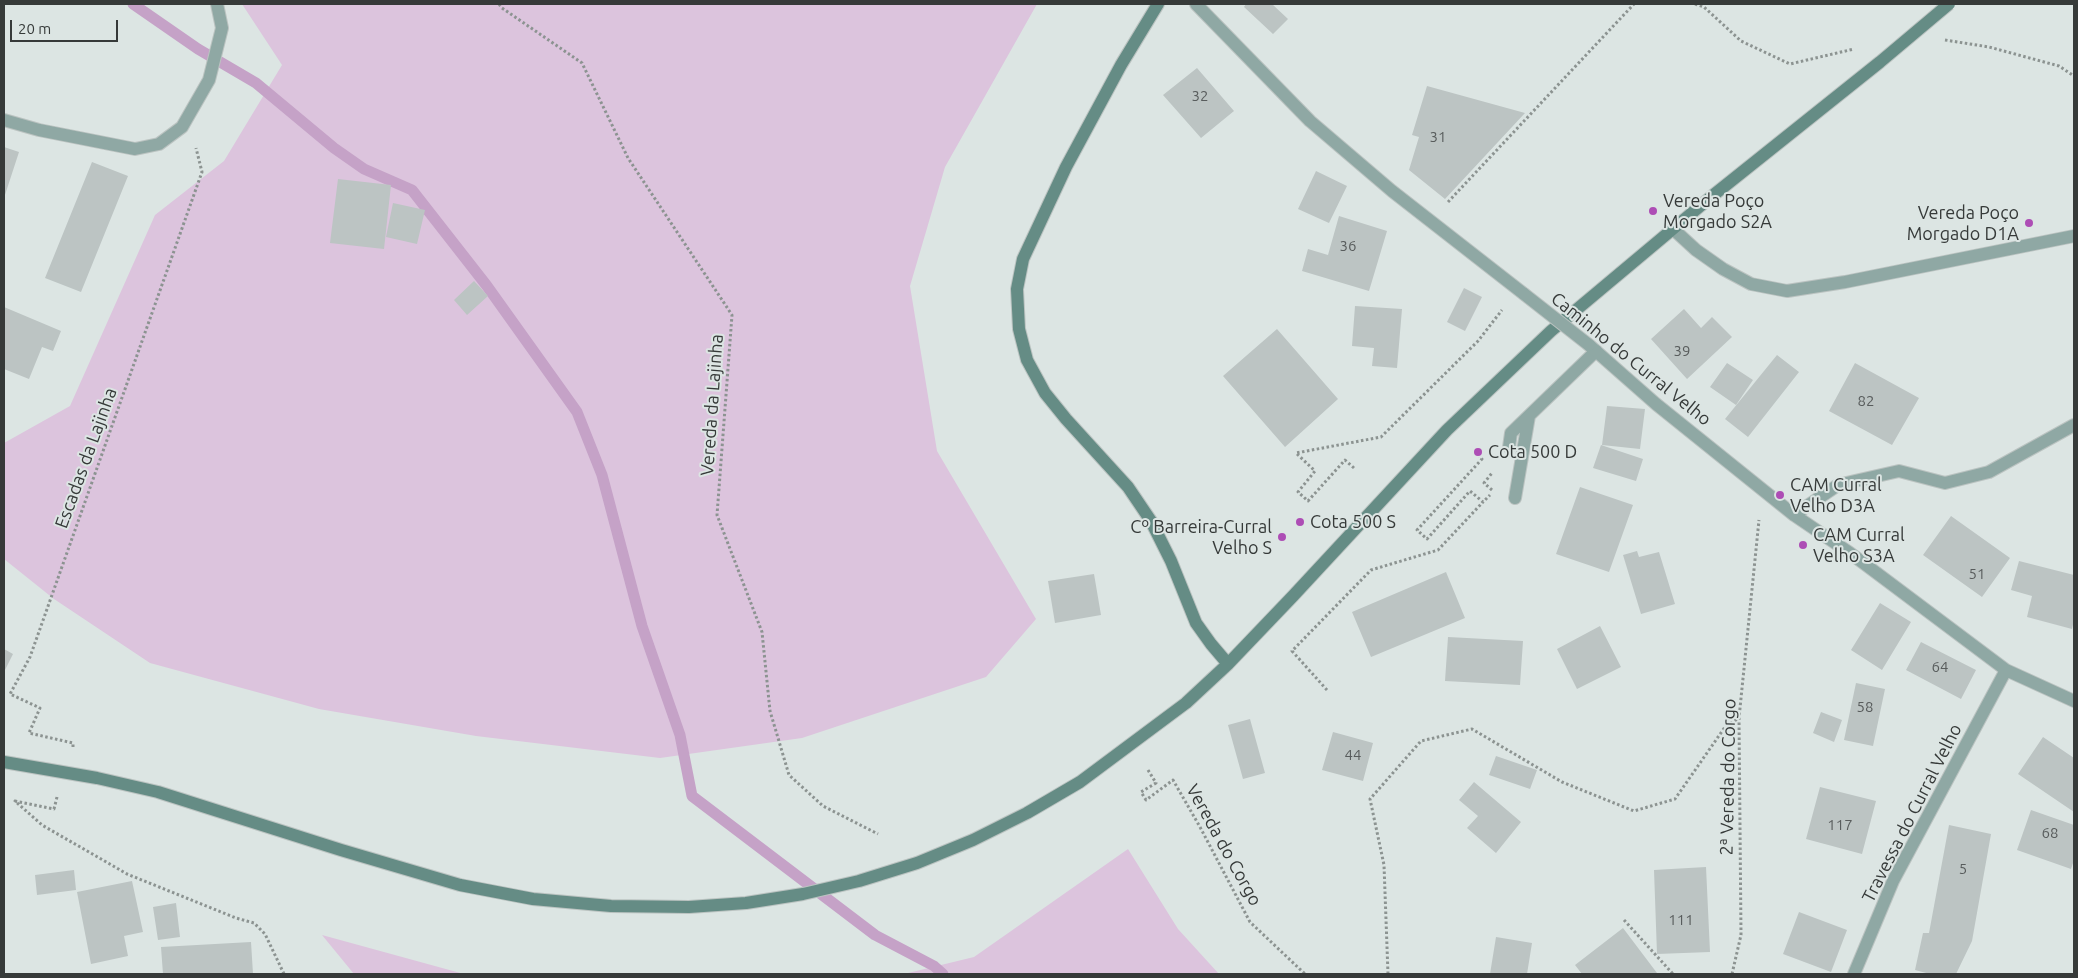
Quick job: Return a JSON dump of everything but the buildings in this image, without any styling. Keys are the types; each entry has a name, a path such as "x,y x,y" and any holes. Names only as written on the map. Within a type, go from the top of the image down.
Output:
{"main road":[{"path":"1158,4 1121,65 1066,167 1023,259 1017,289 1019,328 1027,360 1045,393 1066,420 1128,487 1138,501 1151,521 1171,561 1196,622 1228,664"},
{"path":"4,762 97,778 158,792 341,850 460,885 533,899 611,906 689,908 803,894 859,881 917,863 974,840 1028,814 1080,782 1186,703 1228,664 1447,430 1551,331 1672,228 1880,62 1949,4"}],"street":[{"path":"4,120 39,130 135,149 159,144 182,127 209,80 222,28 217,4"},
{"name":"Caminho do Curral Velho","path":"1196,4 1310,122 1430,222 1593,348 1656,404 1794,515 1850,553 2006,670 2074,701"},
{"path":"1672,228 1696,250 1730,273 1751,284 1787,291 1845,282 2074,236"},
{"path":"1509,447 1511,433 1593,348"},
{"path":"1515,498 1529,416"},
{"path":"1794,515 1838,485 1899,471 1945,483 1989,472 2074,425"},
{"name":"Travessa do Curral Velho","path":"1854,974 1893,881 2006,670"}],"path":[{"name":"Vereda da Lajinha","path":"499,4 502,8 582,63 628,158 732,316 717,514 762,632 770,711 789,775 823,806 878,834"},
{"path":"1430,222 1634,4"},
{"name":"Escadas da Lajinha","path":"73,747 73,743 29,733 40,708 10,694 30,657 202,172 196,149 182,127"},
{"path":"1354,468 1345,460 1308,501 1298,492 1315,471 1296,453 1381,437 1478,341 1521,292"},
{"path":"1470,491 1427,539 1417,530 1482,459 1478,455"},
{"name":"2ª Vereda do Corgo","path":"1732,974 1740,935 1739,718 1762,489"},
{"path":"1327,690 1292,651 1371,570 1438,550 1483,502"},
{"path":"1388,974 1384,865 1370,799 1421,741 1472,729 1562,782 1634,811 1676,798 1725,727 1739,718"},
{"name":"Vereda do Corgo","path":"1148,770 1156,783 1141,792 1146,800 1173,780 1250,922 1306,974"},
{"path":"57,797 54,809 15,801 42,825 127,874 236,918 254,923 265,934 284,974"},
{"path":"1624,920 1673,974"}],"shaded area":[{"path":"242,4 1037,4 945,167 910,286 937,451 1036,619 986,677 802,738 660,758 476,736 319,709 150,663 54,599 4,559 4,443 70,406 155,215 224,161 282,65"},
{"path":"1128,849 1178,929 1219,974 904,974 974,957"},
{"path":"322,935 464,974 354,974"}],"waterway":[{"path":"133,4 198,49 256,83 334,148 364,169 412,190 487,286 577,412 602,475 642,626 680,735 692,796 875,935 934,966 943,974"}],"place":[{"name":"Vereda Poço Morgado S2A","path":"1653,211"},
{"name":"Vereda Poço Morgado D1A","path":"2029,223"},
{"name":"Cota 500 D","path":"1478,452"},
{"name":"CAM Curral Velho D3A","path":"1780,495"},
{"name":"Cota 500 S","path":"1300,522"},
{"name":"Cº Barreira-Curral Velho S","path":"1282,537"},
{"name":"CAM Curral Velho S3A","path":"1803,545"}]}
